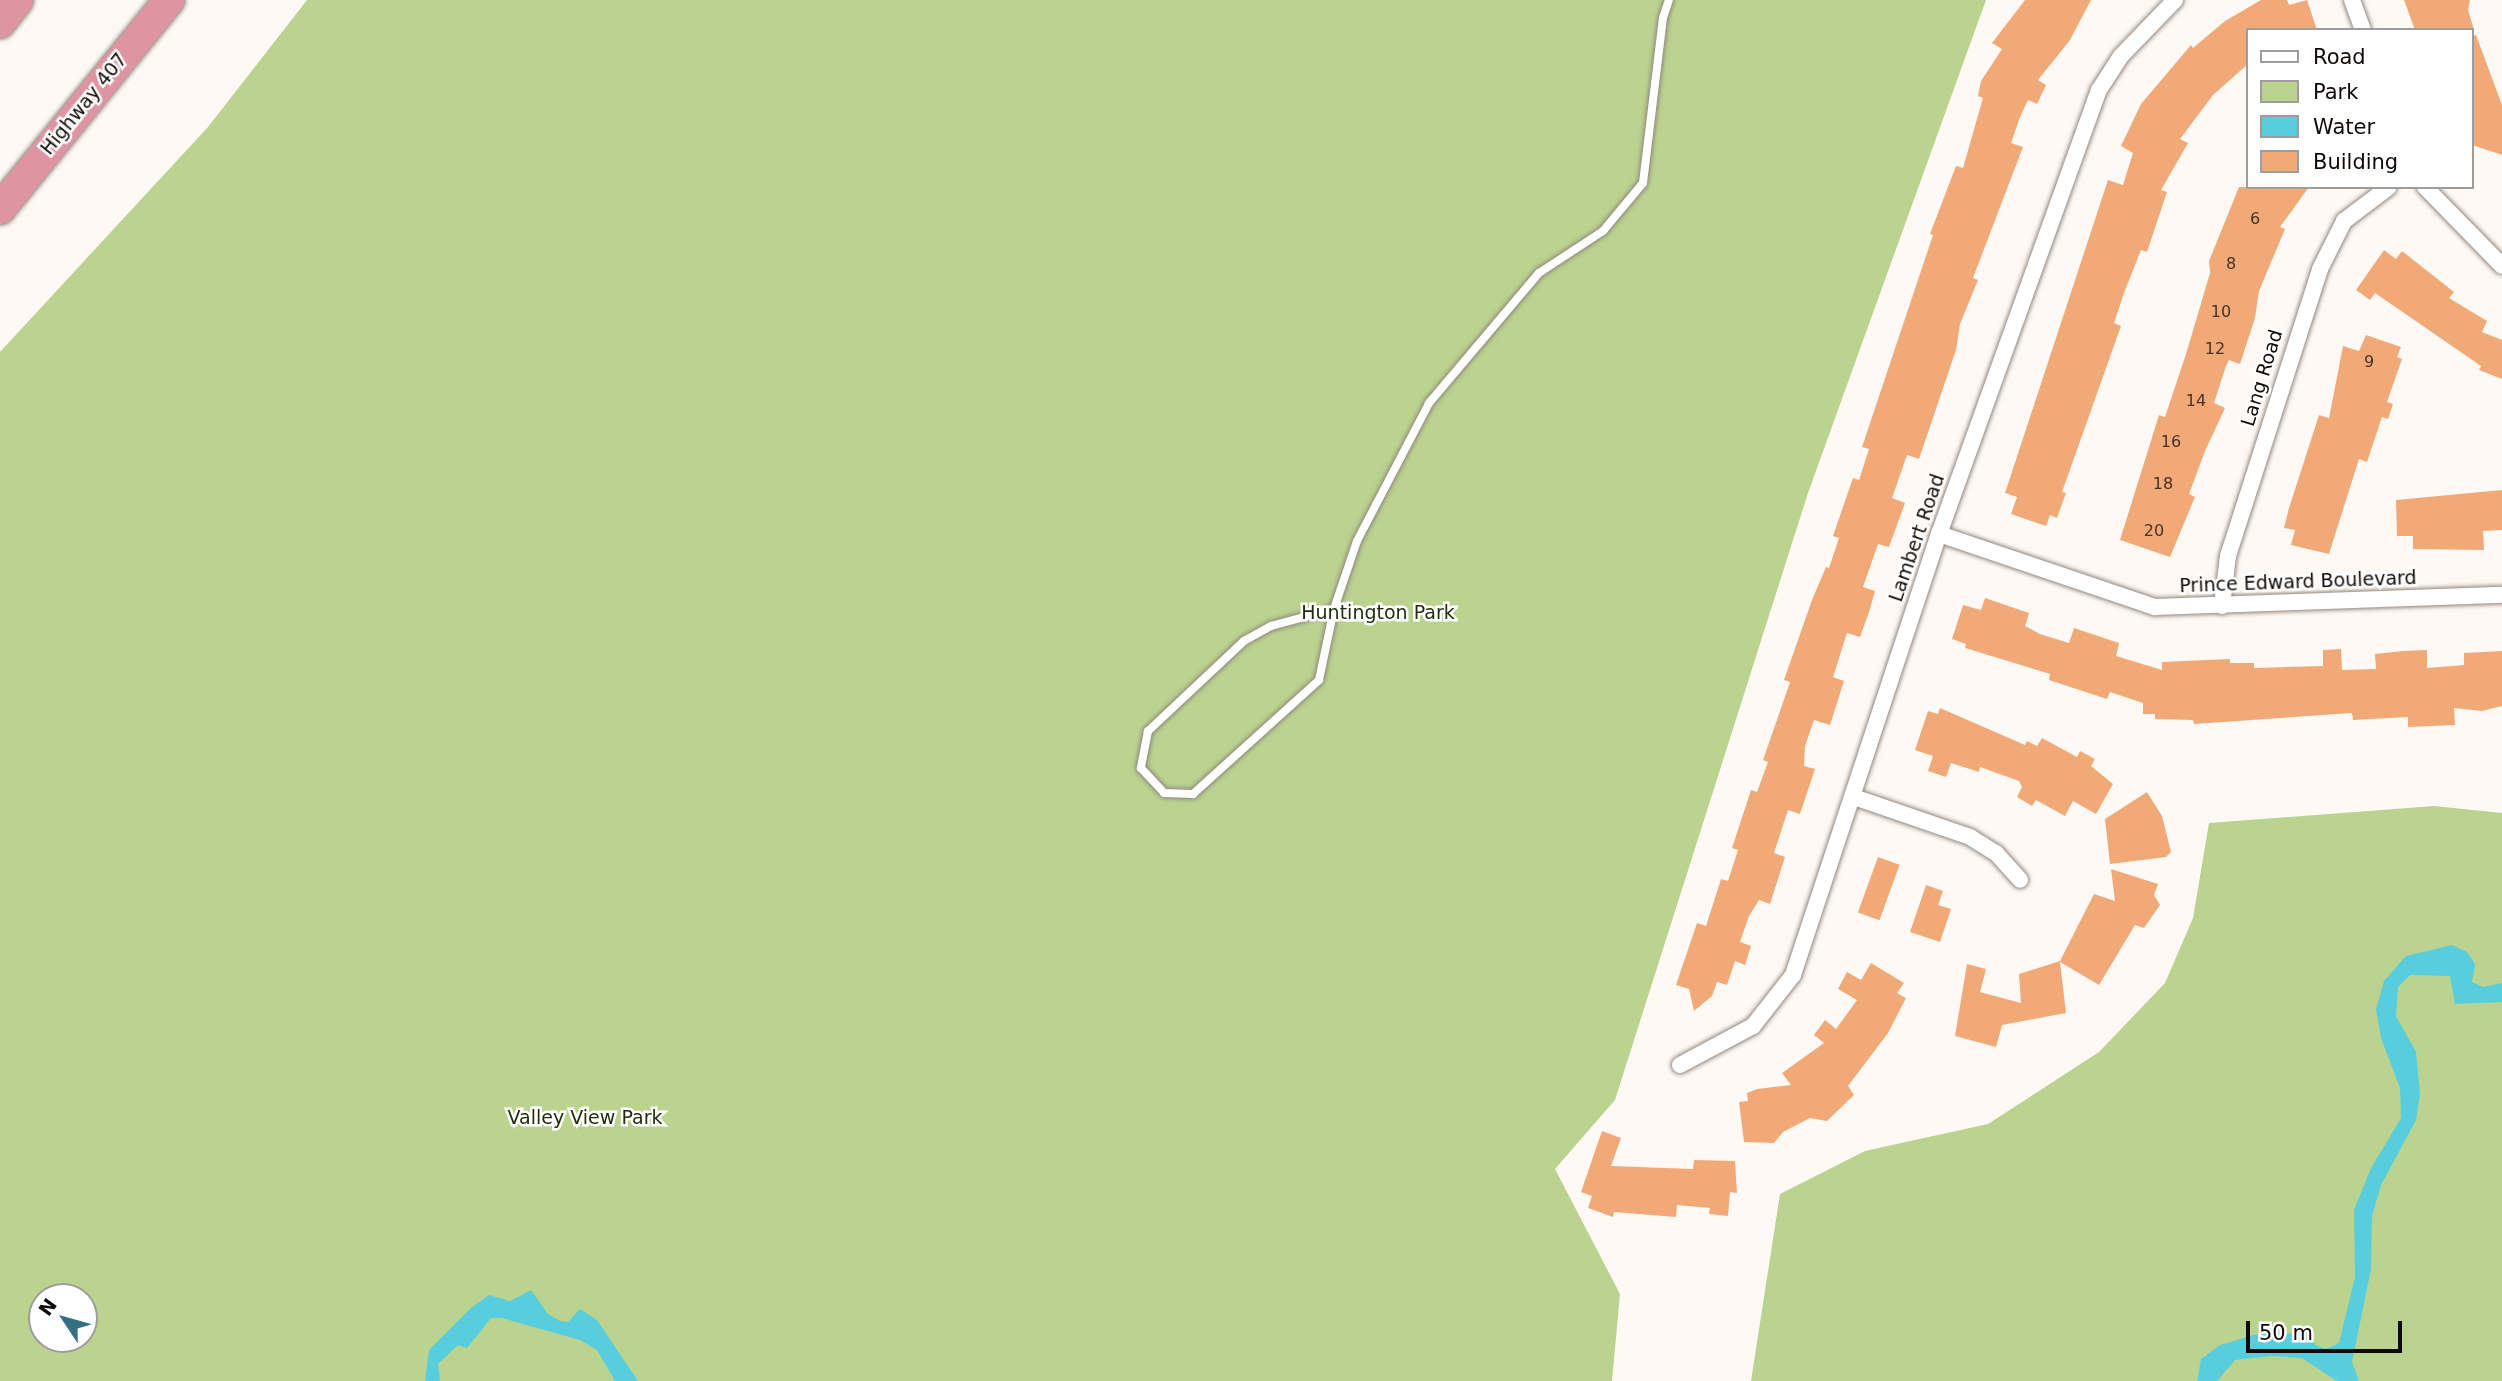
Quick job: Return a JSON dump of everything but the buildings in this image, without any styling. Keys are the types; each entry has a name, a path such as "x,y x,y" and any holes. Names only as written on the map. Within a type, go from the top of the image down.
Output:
{"highway":[{"path":"0,23 18,0"},
{"name":"Highway 407","path":"0,209 169,0"}],"street":[{"name":"Lambert Road","path":"1680,1065 1741,1035 1786,988 1854,797 1939,534 2099,90 2121,56 2175,0"},
{"path":"2352,0 2361,28"},
{"name":"Lang Road","path":"2222,607 2228,556 2320,269 2344,221 2386,189"},
{"path":"2427,189 2502,265"},
{"name":"Prince Edward Boulevard","path":"1939,534 2154,607 2222,607 2502,595"},
{"path":"1854,797 1970,837 1996,853 2020,880"}],"lane":[{"path":"1334,609 1271,626 1244,641 1148,732 1141,768 1164,793 1193,794 1319,680 1334,609 1357,541 1429,403 1539,273 1603,232 1643,183 1663,18 1669,0"}],"green space":[{"path":"307,0 1986,0 1808,493 1615,1100 1555,1169 1620,1294 1612,1381 0,1381 0,352 208,127"},
{"path":"2434,806 2502,813 2502,1381 1751,1381 1780,1194 1865,1151 1988,1124 2099,1052 2165,983 2193,918 2209,823"}],"water":[{"path":"2452,945 2467,952 2475,964 2472,982 2483,987 2502,983 2502,1002 2455,1004 2450,976 2410,975 2398,987 2396,1016 2416,1052 2420,1094 2416,1120 2381,1185 2372,1216 2371,1269 2352,1362 2359,1381 2337,1381 2302,1358 2271,1356 2235,1360 2217,1381 2197,1381 2201,1359 2220,1345 2261,1333 2312,1334 2315,1345 2326,1349 2339,1343 2355,1277 2354,1210 2371,1168 2401,1118 2400,1088 2381,1038 2376,1009 2384,981 2406,956"},
{"path":"531,1290 548,1314 560,1321 568,1322 580,1309 597,1320 638,1381 615,1381 597,1350 580,1340 502,1318 491,1318 467,1348 458,1345 438,1364 440,1381 425,1381 429,1350 471,1308 489,1295 510,1301"}],"park label":[{"name":"Huntington Park","path":"1378,613"},
{"name":"Valley View Park","path":"585,1118"}]}
